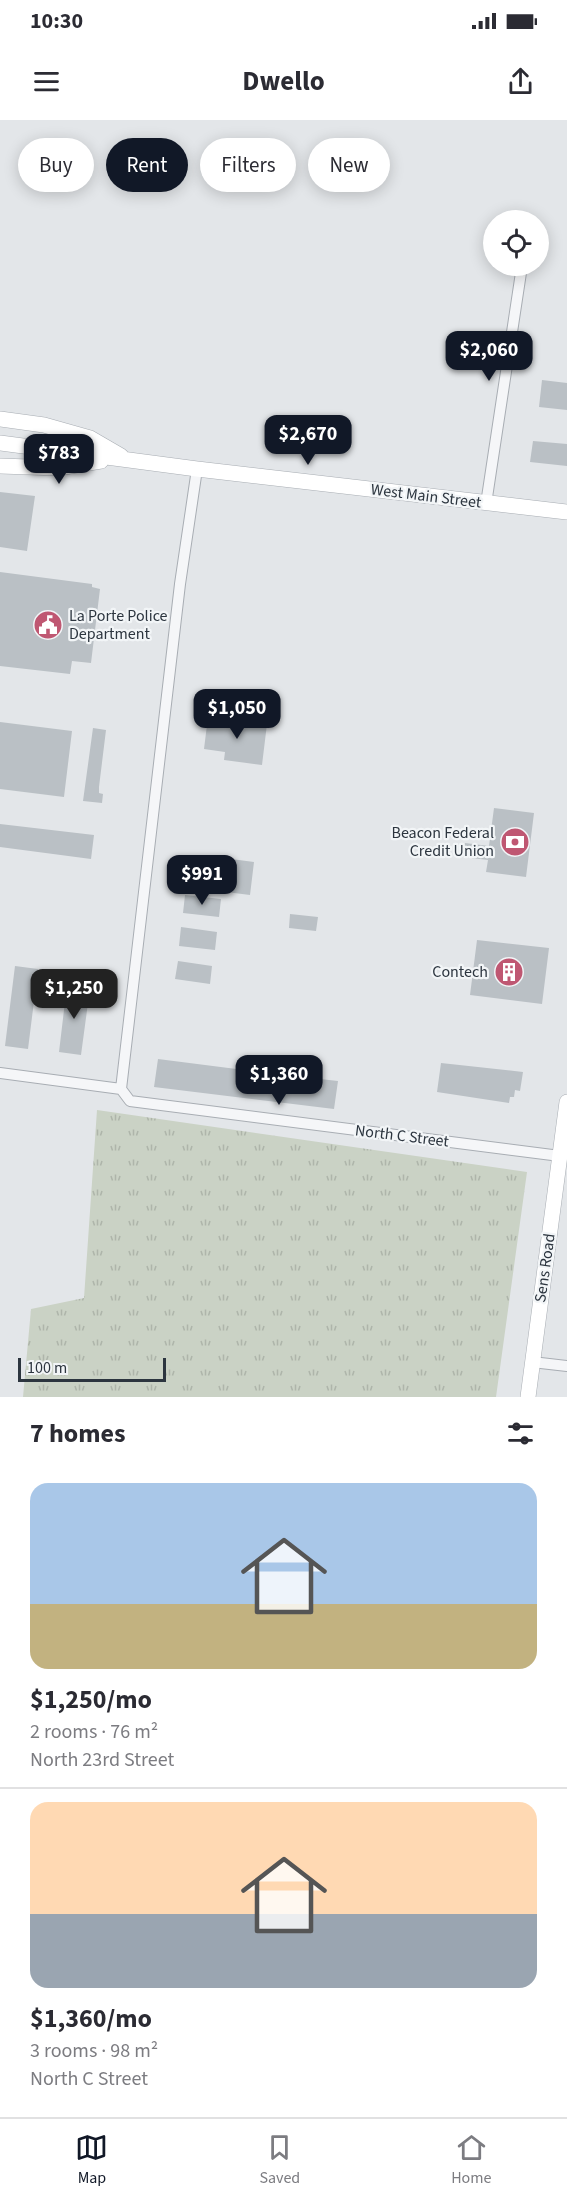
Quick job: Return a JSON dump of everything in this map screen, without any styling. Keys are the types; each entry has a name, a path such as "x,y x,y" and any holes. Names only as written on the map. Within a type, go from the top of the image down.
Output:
{"main road":[{"path":"0,419 44,425 90,438 121,459"},
{"name":"West Main Street","path":"0,443 197,469 567,512"},
{"path":"0,466 58,468 121,459"},
{"name":"Sens Road","path":"528,1397 567,1102"}],"street":[{"path":"486,504 520,276"},
{"path":"121,1089 180,584 197,469"},
{"name":"North C Street","path":"0,1073 121,1089 130,1101 560,1156"},
{"path":"532,1362 567,1366"}],"green space":[{"path":"97,1110 527,1172 496,1397 23,1397 31,1309 84,1298"}],"building":[{"path":"542,380 567,383 567,410 539,407"},
{"path":"533,441 567,444 567,466 530,462"},
{"path":"0,492 35,496 27,551 0,547"},
{"name":"La Porte Police Department","path":"0,572 92,584 92,587 100,589 91,663 72,661 70,674 0,666"},
{"path":"208,717 267,724 262,765 224,760 225,752 204,749"},
{"path":"0,722 72,731 64,797 0,789"},
{"path":"93,728 106,730 99,787 99,793 103,794 102,803 83,801"},
{"path":"494,808 534,813 526,877 486,872 488,860 463,857 465,843 489,846"},
{"path":"0,824 94,835 91,859 0,847"},
{"path":"201,855 254,862 250,895 218,891 220,880 198,878"},
{"path":"185,895 221,899 219,917 183,913"},
{"path":"290,914 318,917 316,931 289,928"},
{"path":"181,927 217,932 215,950 179,946"},
{"name":"Contech","path":"477,940 549,948 542,1004 470,995"},
{"path":"178,961 212,966 210,984 175,979"},
{"path":"15,966 38,969 28,1049 5,1046"},
{"path":"67,985 90,988 81,1055 59,1052"},
{"path":"158,1059 259,1072 260,1062 295,1066 293,1076 338,1081 334,1109 154,1087"},
{"path":"441,1063 523,1072 520,1091 515,1090 514,1097 510,1097 509,1103 437,1092"}],"place":[{"name":"La Porte Police Department","path":"48,625"},
{"name":"Beacon Federal Credit Union","path":"515,842"},
{"name":"Contech","path":"509,972"}]}
